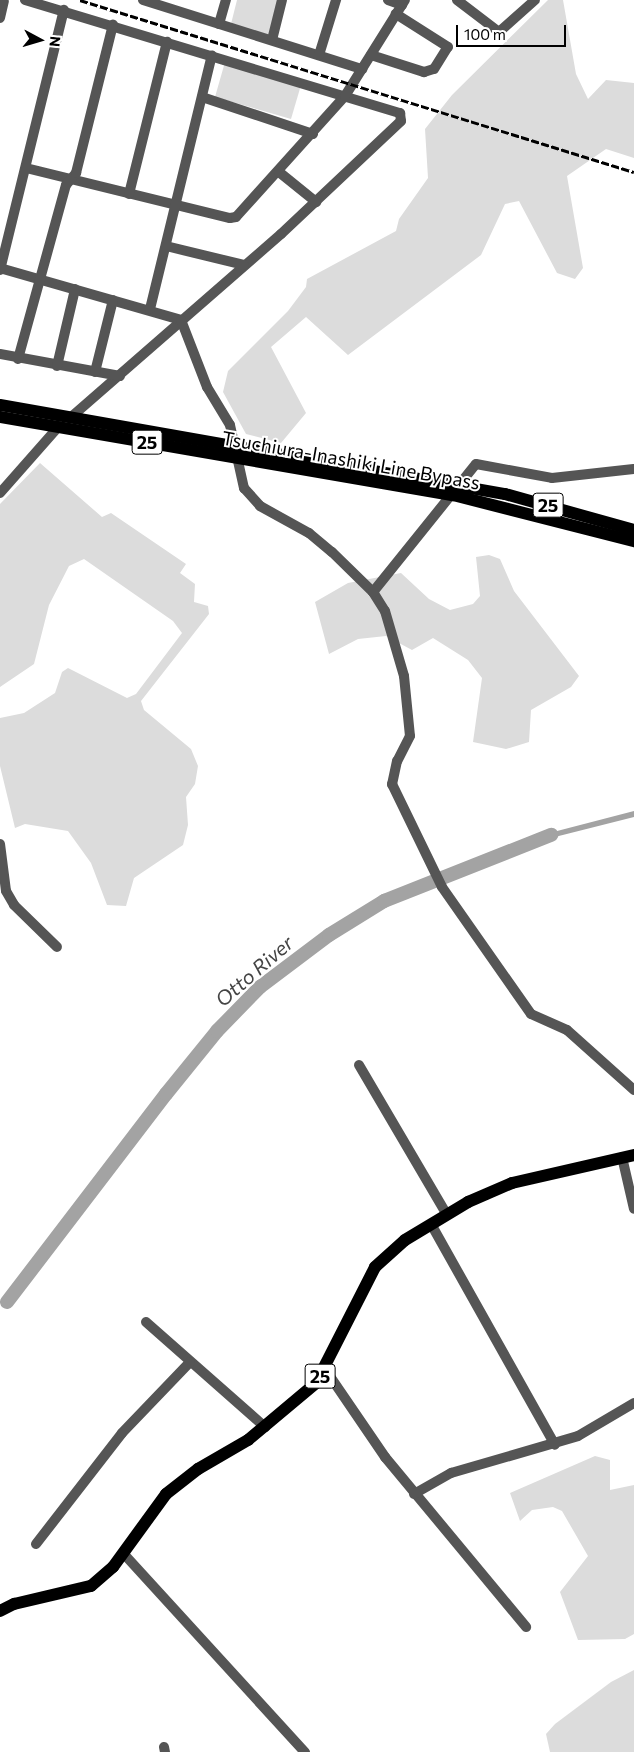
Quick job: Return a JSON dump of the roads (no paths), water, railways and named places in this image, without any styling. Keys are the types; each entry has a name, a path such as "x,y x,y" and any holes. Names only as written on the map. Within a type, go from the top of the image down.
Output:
{"main road":[{"name":"25","path":"0,405 70,418"},
{"name":"25","path":"0,417 59,426"},
{"name":"Tsuchiura-Inashiki Line Bypass","path":"70,418 234,444 457,490 634,541"},
{"name":"Tsuchiura-Inashiki Line Bypass","path":"59,426 235,458 531,500 634,530"},
{"name":"25","path":"0,1611 14,1604 90,1586 123,1553 166,1494 198,1469 265,1427 316,1383 325,1369 375,1267 405,1240 447,1215 512,1183 628,1156"}],"street":[{"path":"25,0 64,10 400,113 401,121 316,202 70,418"},
{"path":"142,0 170,4 220,24 362,69"},
{"path":"220,24 226,0"},
{"path":"272,40 282,0"},
{"path":"319,55 336,0"},
{"path":"26,168 176,206 236,217 313,134 345,96 404,2 388,0"},
{"path":"461,1 499,32 535,0"},
{"path":"0,18 4,1"},
{"path":"64,10 0,269 150,309 181,320 216,404 230,426 240,480 251,497 273,514 309,533 373,592 385,610 396,644 408,710 410,736 397,761 392,784 434,874 531,1014 567,1030 634,1090"},
{"path":"371,55 424,72 434,69 448,47 396,14"},
{"path":"18,358 70,180 76,173 113,25"},
{"path":"129,194 167,42"},
{"path":"150,309 212,55"},
{"path":"202,97 313,134"},
{"path":"278,172 316,202"},
{"path":"166,246 244,265"},
{"path":"57,366 75,289"},
{"path":"94,372 113,300"},
{"path":"0,354 57,366 120,376"},
{"path":"0,494 59,426"},
{"path":"373,592 480,463 552,478 634,469"},
{"path":"0,844 6,891 14,905 57,947"},
{"path":"359,1065 447,1215"},
{"path":"628,1156 634,1209"},
{"path":"431,1224 555,1445"},
{"path":"146,1322 265,1427"},
{"path":"36,1544 122,1433 190,1362"},
{"path":"325,1369 414,1494 526,1627"},
{"path":"414,1494 451,1472 555,1445 634,1403"},
{"path":"123,1553 305,1752"}],"waterway":[{"name":"Otto River","path":"7,1302 166,1094 217,1031 260,987 329,935 384,901 551,835"}],"railway":[{"path":"80,0 634,172"}]}
